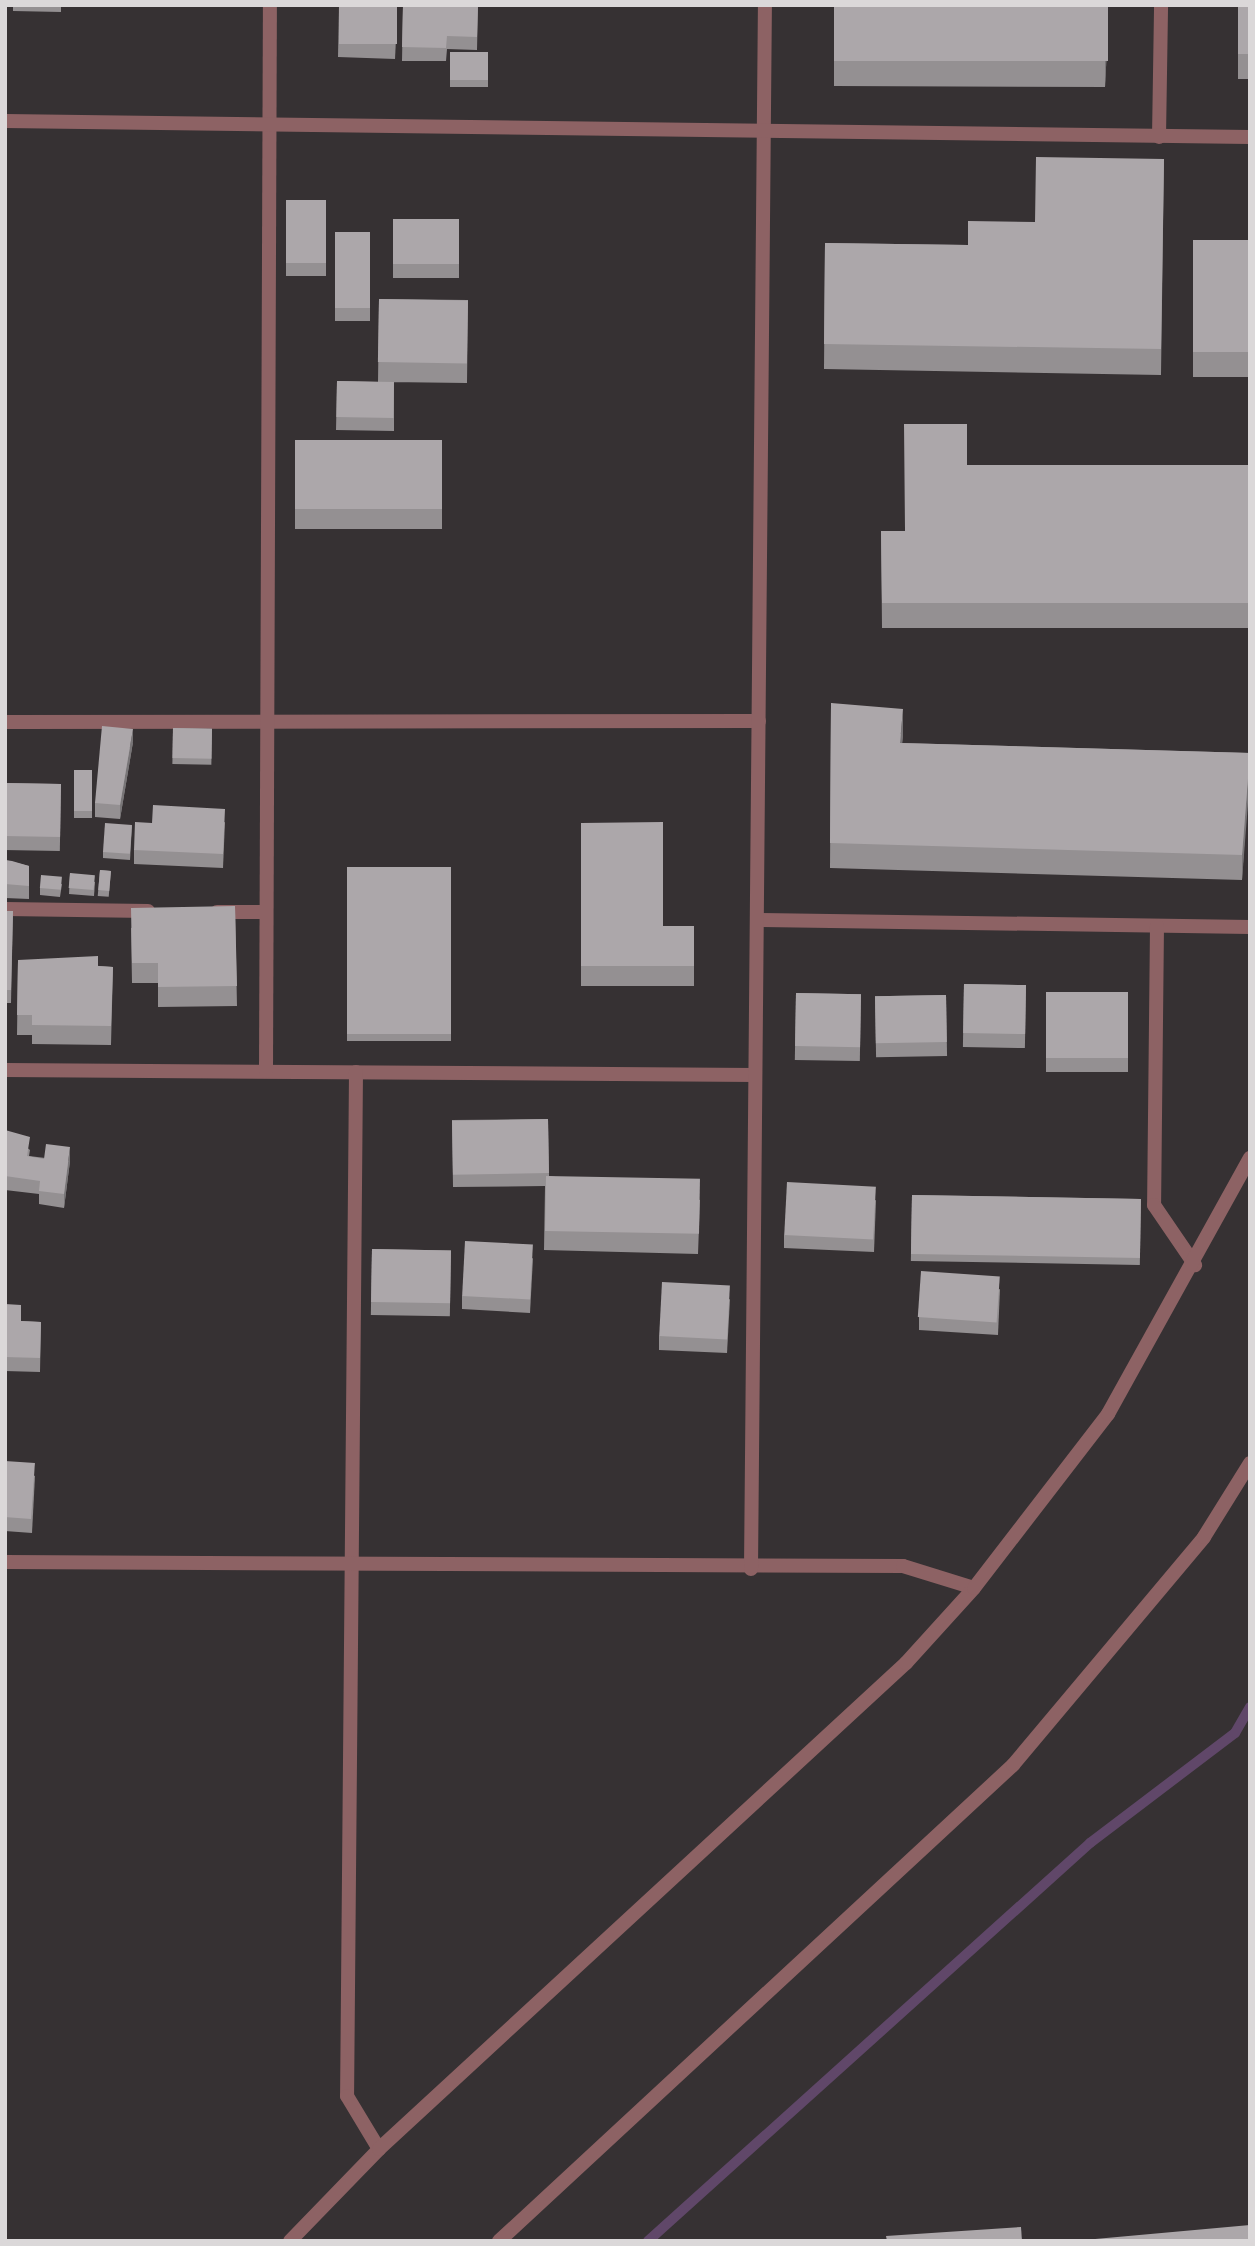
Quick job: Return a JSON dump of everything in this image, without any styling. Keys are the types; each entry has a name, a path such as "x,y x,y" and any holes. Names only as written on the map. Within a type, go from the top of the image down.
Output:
{"street":[{"path":"266,1071 264,722 270,5"},
{"path":"751,1569 765,5"},
{"path":"1159,137 1161,5"},
{"path":"5,121 268,122 763,134 1250,137"},
{"path":"5,722 758,721"},
{"path":"5,909 169,911"},
{"path":"197,911 265,912"},
{"path":"757,920 1250,927"},
{"path":"1157,926 1154,1205 1195,1265"},
{"path":"5,1070 755,1075"},
{"path":"356,1072 347,2096 379,2149"},
{"path":"290,2241 379,2149 906,1663 974,1588 1108,1415 1195,1265 1250,1158"},
{"path":"499,2241 1013,1765 1204,1537 1250,1462"},
{"path":"5,1562 751,1569 903,1566 974,1588"}],"building":[{"path":"339,5 397,5 397,44 339,44"},
{"path":"403,5 478,5 477,37 447,36 446,48 402,47"},
{"path":"834,5 1108,5 1108,61 834,61"},
{"path":"1238,5 1250,5 1250,54 1238,54"},
{"path":"450,52 488,52 488,80 450,80"},
{"path":"1036,157 1164,159 1161,349 824,344 825,243 968,245 968,221 1035,222"},
{"path":"286,200 326,200 326,263 286,263"},
{"path":"393,219 459,219 459,264 393,264"},
{"path":"335,232 370,232 370,308 335,308"},
{"path":"1193,240 1250,240 1250,352 1193,352"},
{"path":"379,299 468,301 467,364 378,362"},
{"path":"337,381 394,382 393,418 336,417"},
{"path":"904,424 967,424 967,465 1250,465 1250,603 882,603 881,531 905,531"},
{"path":"295,440 442,440 442,509 295,509"},
{"path":"831,703 903,709 900,743 1250,753 1242,855 830,843"},
{"path":"102,726 133,729 120,805 95,803"},
{"path":"173,728 212,729 211,759 172,758"},
{"path":"74,770 92,770 92,811 74,811"},
{"path":"5,783 61,784 60,837 5,836"},
{"path":"153,805 225,809 223,854 134,850 135,822 152,823"},
{"path":"663,822 663,926 694,926 694,966 581,966 581,823"},
{"path":"105,823 132,825 130,854 103,852"},
{"path":"5,860 29,866 29,886 5,884"},
{"path":"347,867 451,867 451,1034 347,1034"},
{"path":"100,870 111,871 109,891 98,890"},
{"path":"70,873 95,875 94,890 69,888"},
{"path":"41,875 62,877 61,890 40,888"},
{"path":"235,906 237,986 158,987 158,963 132,963 131,908"},
{"path":"5,911 13,911 11,990 5,990"},
{"path":"98,956 98,966 113,967 111,1026 32,1025 32,1015 17,1015 18,960"},
{"path":"964,984 1026,985 1025,1034 963,1033"},
{"path":"1046,992 1128,992 1128,1058 1046,1058"},
{"path":"796,993 861,994 860,1047 795,1046"},
{"path":"946,995 947,1042 876,1043 875,996"},
{"path":"548,1119 549,1173 453,1175 452,1121"},
{"path":"5,1130 30,1137 27,1156 44,1159 46,1144 70,1147 64,1194 39,1191 40,1181 5,1176"},
{"path":"546,1176 700,1179 699,1234 545,1231"},
{"path":"787,1182 876,1187 873,1240 784,1235"},
{"path":"912,1195 1141,1199 1140,1258 911,1254"},
{"path":"465,1241 533,1245 530,1299 462,1296"},
{"path":"372,1249 451,1250 450,1303 371,1302"},
{"path":"921,1271 1000,1277 997,1322 918,1317"},
{"path":"662,1282 730,1286 727,1339 659,1336"},
{"path":"5,1304 21,1305 21,1321 41,1322 40,1358 5,1357"},
{"path":"5,1461 35,1463 31,1519 5,1517"},
{"path":"1250,2225 1250,2241 1073,2241"},
{"path":"1021,2227 1022,2241 887,2241 886,2236"}],"waterway":[{"path":"648,2241 1090,1843 1235,1733 1250,1707"}]}
